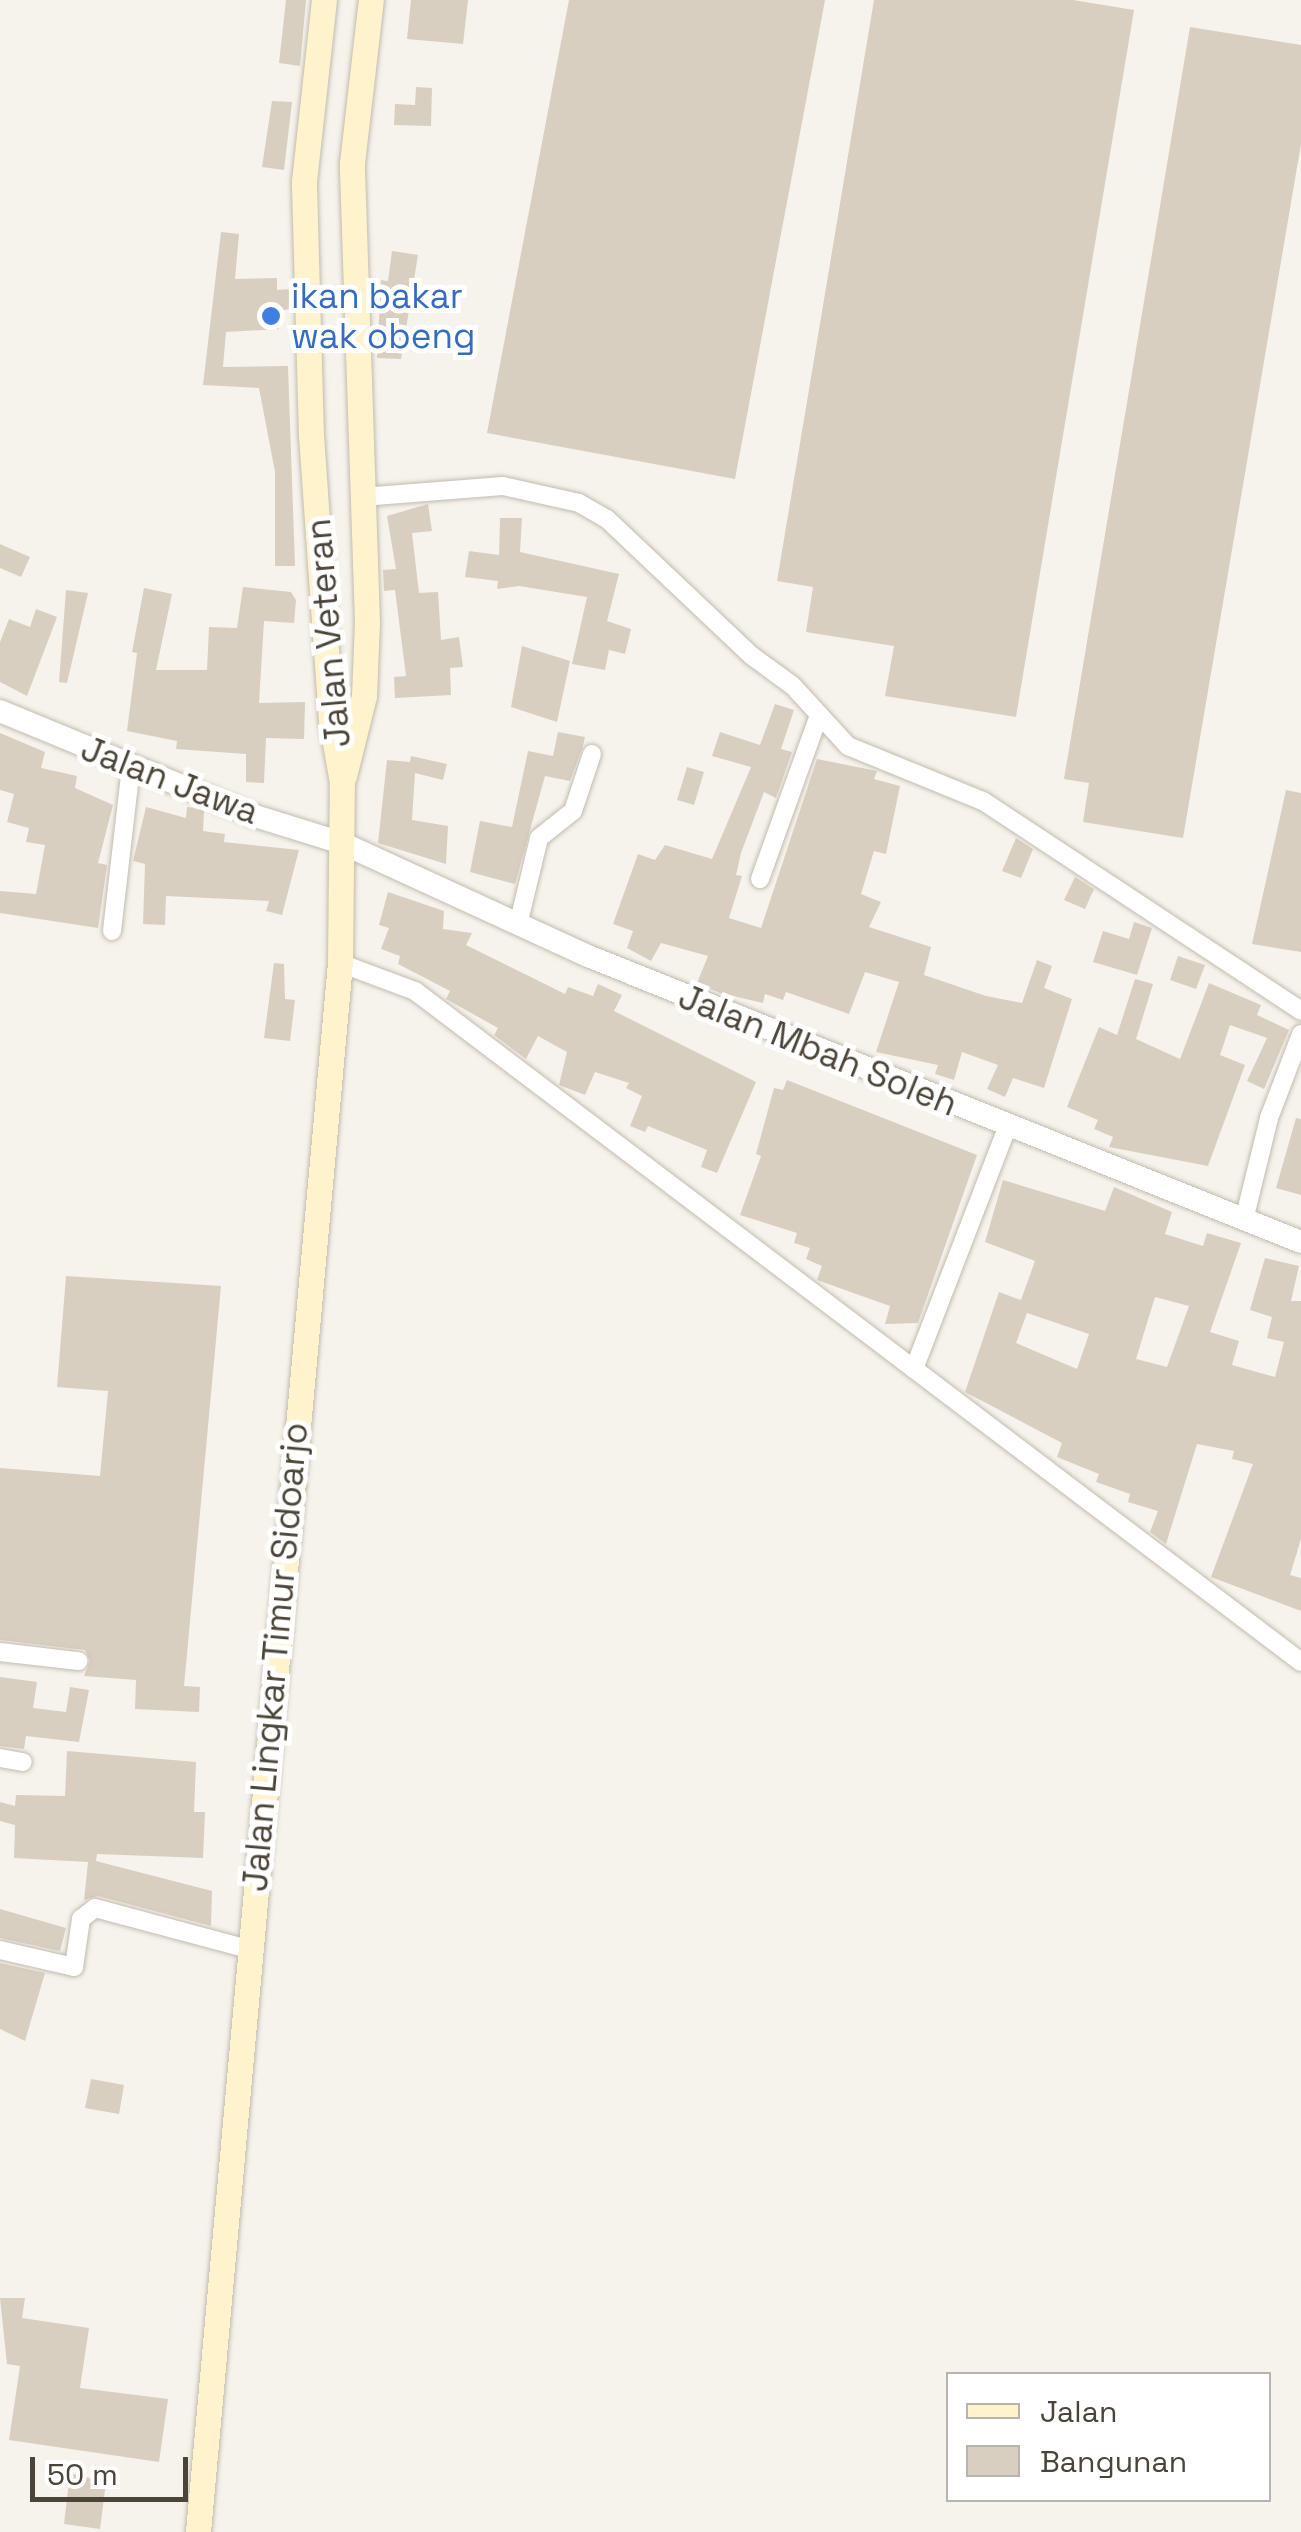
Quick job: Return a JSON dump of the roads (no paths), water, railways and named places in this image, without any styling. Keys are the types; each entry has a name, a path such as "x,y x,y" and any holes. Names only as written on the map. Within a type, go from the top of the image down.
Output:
{"main road":[{"name":"Jalan Veteran","path":"324,0 306,125 305,252 331,722 342,782"},
{"name":"Jalan Veteran","path":"342,782 364,696 352,164 372,0"},
{"name":"Jalan Lingkar Timur Sidoarjo","path":"198,2532 340,963 342,782"}],"street":[{"path":"362,498 503,486 579,503 677,581 848,746 983,801 1301,1011"},
{"name":"Jalan Jawa","path":"0,711 131,767 342,842"},
{"path":"760,879 819,715"},
{"path":"518,925 540,838 573,810 592,754"},
{"path":"112,931 131,767"},
{"name":"Jalan Mbah Soleh","path":"342,842 518,925 1007,1128 1301,1242"},
{"path":"340,963 414,991 1301,1662"},
{"path":"1244,1220 1270,1118 1301,1034"},
{"path":"914,1370 1007,1128"},
{"path":"0,1652 78,1661"},
{"path":"0,1758 23,1762"},
{"path":"0,1950 74,1967 82,1914 95,1908 248,1949"}],"place":[{"name":"ikan bakar wak obeng","path":"271,316"}]}
